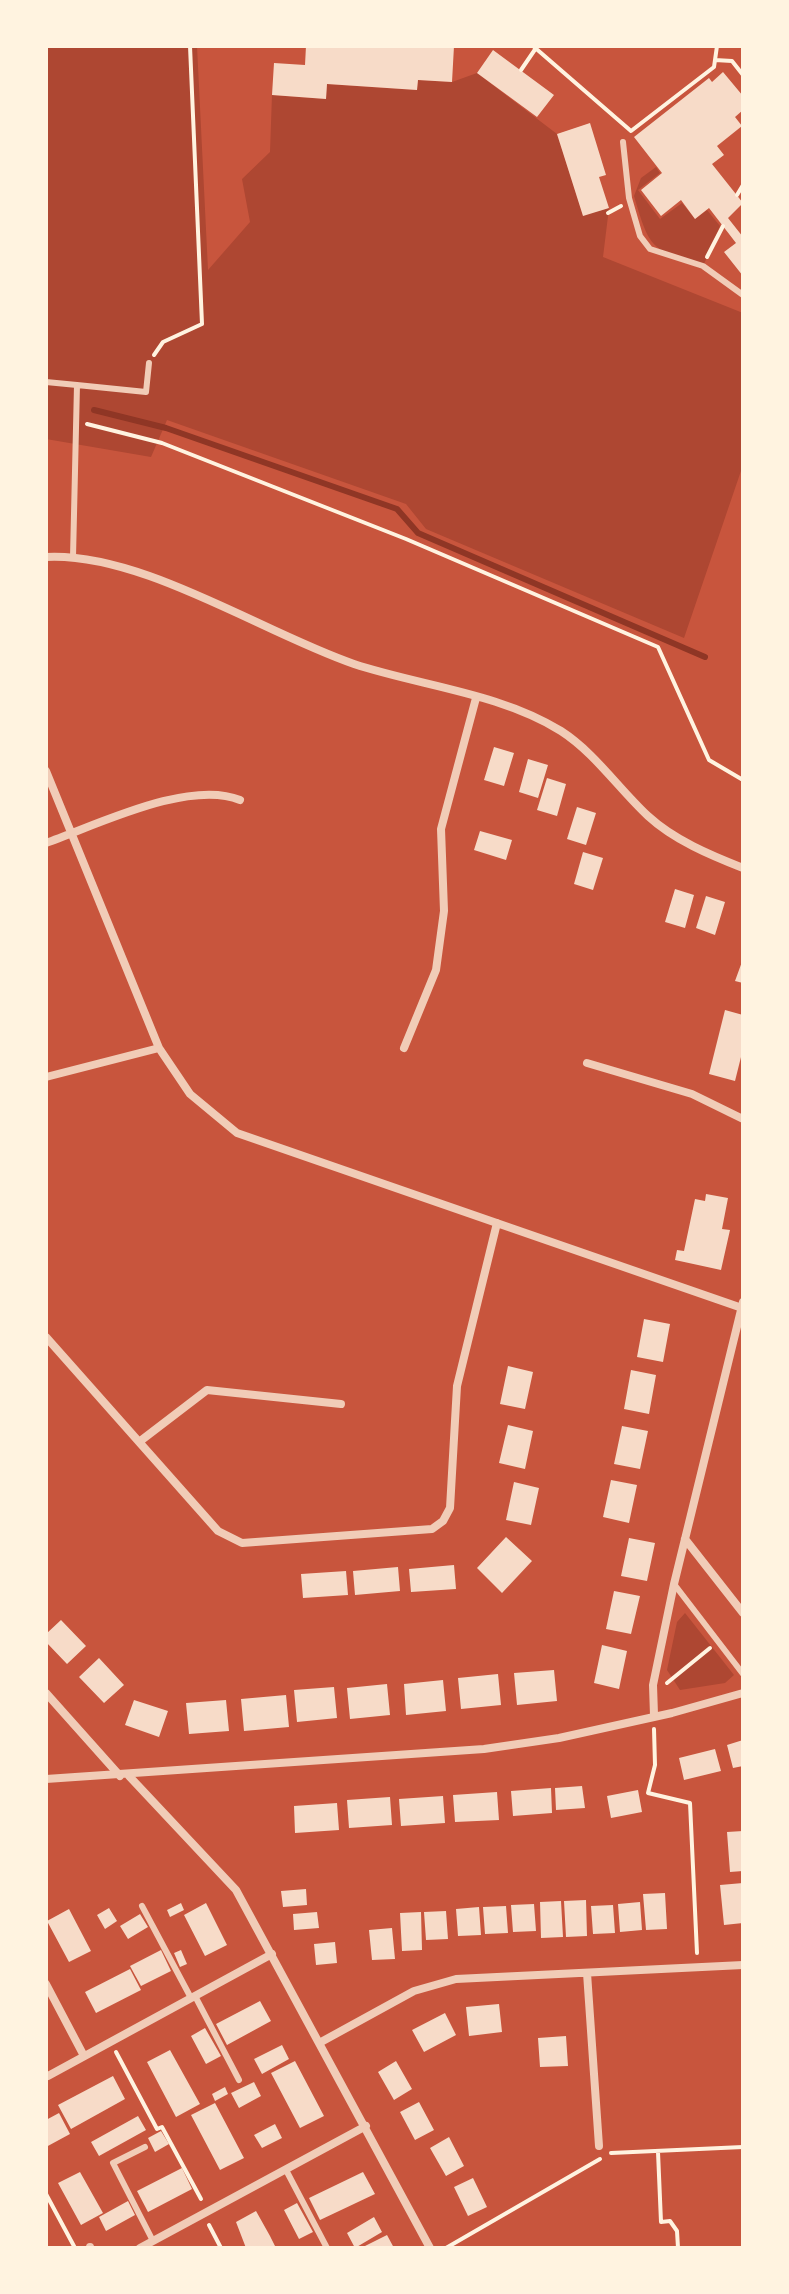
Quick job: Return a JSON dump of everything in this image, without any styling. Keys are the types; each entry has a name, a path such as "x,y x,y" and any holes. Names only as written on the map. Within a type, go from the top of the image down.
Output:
{"street":[{"path":"46,557 73,557 157,580 352,663 525,712 563,733 600,764 650,818 702,852 743,868"},
{"path":"404,1048 436,970 444,911 441,829 476,698"},
{"path":"46,771 69,834 159,1048 190,1094 237,1133 742,1305 674,1584 653,1694 654,1715"},
{"path":"46,843 196,794 223,793 240,800"},
{"path":"46,1077 159,1048"},
{"path":"587,1063 692,1094 743,1119"},
{"path":"46,1337 218,1531 242,1543 432,1529 443,1521 450,1508 457,1386 497,1223"},
{"path":"139,1442 207,1390 341,1404"},
{"path":"685,1539 743,1613"},
{"path":"46,1693 236,1890 430,2248"},
{"path":"46,1779 125,1776 484,1749 559,1738 743,1693"},
{"path":"48,2076 272,1954"},
{"path":"321,2042 414,1991 456,1979 743,1965"},
{"path":"587,1973 599,2146"},
{"path":"46,1984 84,2056"},
{"path":"140,2248 366,2126"}],"lane":[{"path":"623,142 629,198 640,236 650,249 703,266 743,295"},
{"path":"46,382 146,392 149,363"},
{"path":"73,557 77,385"},
{"path":"674,1584 743,1674"},
{"path":"142,1906 239,2080"},
{"path":"145,2147 113,2163 153,2241"},
{"path":"286,2170 327,2248"}],"path":[{"path":"149,363 163,342 202,324 190,46"},
{"path":"521,70 535,47 631,131 714,67 717,46"},
{"path":"715,60 732,61 743,75"},
{"path":"737,195 743,185"},
{"path":"703,266 723,226"},
{"path":"76,420 177,449 406,539 658,647 709,760 743,780"},
{"path":"653,1694 718,1641"},
{"path":"654,1715 655,1765 648,1793 690,1803 698,1967"},
{"path":"110,2042 157,2129 162,2127 221,2248"},
{"path":"446,2248 530,2203 609,2153 743,2147"},
{"path":"658,2152 661,2222 670,2221 677,2231 678,2248"},
{"path":"46,2194 75,2248"}],"shaded area":[{"path":"46,46 197,46 208,270 250,222 242,179 270,152 272,95 326,99 327,84 417,90 418,80 452,82 477,73 557,134 583,215 609,208 603,257 743,313 743,465 684,638 426,529 406,504 167,420 151,457 46,439"},
{"path":"656,167 660,173 638,190 660,219 682,203 695,219 707,210 720,226 702,269 662,250 654,244 644,227 634,196 641,178"},
{"path":"685,1613 734,1675 725,1683 680,1690 667,1670 677,1622"}],"building":[{"path":"306,46 454,46 452,82 418,80 417,90 327,84 326,99 272,95 274,63 305,65"},
{"path":"493,50 554,95 537,117 477,73"},
{"path":"723,72 743,96 743,110 735,117 742,126 717,146 724,155 712,164 743,203 728,218 743,237 743,276 724,252 736,243 709,208 695,219 681,200 661,216 641,190 662,173 634,137 709,78 712,82"},
{"path":"590,123 606,175 599,177 609,208 583,216 557,134"},
{"path":"494,747 514,753 504,786 484,780"},
{"path":"528,759 548,765 538,798 519,792"},
{"path":"547,778 566,784 557,816 537,810"},
{"path":"577,807 596,813 586,845 567,839"},
{"path":"480,831 512,840 506,860 474,850"},
{"path":"583,852 603,858 593,890 574,884"},
{"path":"675,889 694,895 685,928 665,922"},
{"path":"706,896 725,902 715,935 696,928"},
{"path":"743,959 743,983 735,981"},
{"path":"725,1010 743,1015 743,1049 735,1081 709,1074"},
{"path":"706,1194 728,1198 722,1229 730,1230 721,1270 675,1260 677,1250 684,1251 695,1199 705,1201"},
{"path":"644,1319 670,1324 663,1362 637,1357"},
{"path":"508,1366 533,1372 525,1409 500,1404"},
{"path":"631,1370 656,1375 649,1414 624,1409"},
{"path":"508,1425 533,1431 525,1469 499,1463"},
{"path":"622,1426 648,1431 640,1469 614,1464"},
{"path":"611,1480 637,1485 629,1523 603,1517"},
{"path":"514,1482 539,1488 531,1525 506,1520"},
{"path":"506,1537 532,1561 502,1593 477,1568"},
{"path":"629,1538 655,1543 647,1581 621,1576"},
{"path":"454,1565 456,1589 411,1592 409,1569"},
{"path":"398,1567 400,1591 355,1595 353,1571"},
{"path":"346,1571 348,1595 303,1598 301,1574"},
{"path":"614,1591 640,1596 631,1634 606,1629"},
{"path":"61,1620 86,1646 67,1664 46,1642 46,1634"},
{"path":"602,1645 627,1651 619,1689 594,1683"},
{"path":"99,1658 124,1685 104,1703 79,1677"},
{"path":"554,1670 557,1701 517,1705 514,1673"},
{"path":"498,1674 501,1705 461,1709 458,1678"},
{"path":"443,1680 446,1711 406,1715 404,1684"},
{"path":"387,1684 390,1715 350,1719 347,1688"},
{"path":"334,1687 337,1718 297,1722 294,1690"},
{"path":"286,1695 289,1727 244,1731 241,1699"},
{"path":"134,1700 168,1711 159,1737 125,1725"},
{"path":"226,1700 229,1731 189,1734 186,1703"},
{"path":"743,1740 743,1766 733,1768 727,1745"},
{"path":"715,1749 721,1771 684,1780 679,1758"},
{"path":"582,1786 585,1808 556,1810 555,1788"},
{"path":"551,1788 552,1813 513,1816 511,1791"},
{"path":"638,1790 642,1812 611,1818 607,1796"},
{"path":"497,1792 499,1820 455,1822 453,1795"},
{"path":"443,1796 445,1823 401,1826 399,1799"},
{"path":"390,1797 392,1825 349,1828 347,1800"},
{"path":"337,1803 339,1830 295,1833 294,1806"},
{"path":"743,1831 743,1871 730,1872 727,1832"},
{"path":"743,1883 743,1923 724,1925 720,1885"},
{"path":"306,1889 307,1905 283,1907 281,1891"},
{"path":"665,1893 667,1929 646,1930 643,1894"},
{"path":"586,1900 587,1936 566,1937 564,1901"},
{"path":"561,1901 563,1937 541,1938 540,1902"},
{"path":"640,1902 642,1930 620,1932 618,1904"},
{"path":"181,1903 184,1910 170,1917 167,1910"},
{"path":"206,1903 227,1945 205,1956 184,1915"},
{"path":"534,1904 536,1931 513,1932 511,1905"},
{"path":"613,1905 615,1933 593,1934 591,1906"},
{"path":"506,1906 508,1933 485,1934 483,1907"},
{"path":"479,1907 481,1935 458,1936 456,1909"},
{"path":"109,1908 117,1921 105,1929 97,1915"},
{"path":"69,1909 91,1951 69,1962 47,1921"},
{"path":"446,1911 448,1939 426,1940 424,1912"},
{"path":"317,1912 319,1928 294,1930 293,1914"},
{"path":"421,1912 422,1950 402,1951 400,1913"},
{"path":"140,1914 148,1927 128,1939 120,1926"},
{"path":"392,1928 395,1959 372,1960 369,1930"},
{"path":"335,1942 337,1963 316,1965 314,1944"},
{"path":"161,1950 171,1971 141,1986 130,1966"},
{"path":"181,1950 187,1964 180,1967 174,1953"},
{"path":"130,1969 141,1990 96,2013 85,1992"},
{"path":"260,2001 271,2021 227,2045 216,2024"},
{"path":"499,2004 502,2032 469,2036 466,2007"},
{"path":"445,2013 456,2035 424,2052 412,2030"},
{"path":"205,2028 221,2056 206,2064 191,2036"},
{"path":"566,2036 568,2066 540,2067 538,2038"},
{"path":"282,2045 289,2059 262,2074 254,2059"},
{"path":"170,2050 200,2104 176,2117 147,2062"},
{"path":"295,2061 324,2116 300,2128 271,2073"},
{"path":"396,2061 412,2089 394,2100 378,2072"},
{"path":"113,2076 125,2099 71,2129 58,2105"},
{"path":"254,2082 261,2096 239,2108 231,2093"},
{"path":"225,2087 228,2094 215,2101 212,2094"},
{"path":"419,2102 434,2130 415,2140 400,2112"},
{"path":"215,2103 244,2158 220,2170 191,2115"},
{"path":"59,2113 70,2134 46,2147 46,2120"},
{"path":"138,2116 146,2130 99,2156 91,2142"},
{"path":"275,2124 282,2138 262,2148 254,2135"},
{"path":"161,2131 169,2144 155,2152 148,2138"},
{"path":"449,2137 464,2166 446,2176 430,2148"},
{"path":"182,2168 192,2189 148,2212 137,2191"},
{"path":"80,2172 103,2213 81,2225 58,2183"},
{"path":"363,2172 375,2194 320,2220 309,2198"},
{"path":"473,2178 487,2207 468,2216 454,2187"},
{"path":"128,2201 135,2215 106,2231 99,2217"},
{"path":"297,2203 313,2232 299,2239 284,2210"},
{"path":"256,2211 276,2248 246,2248 236,2222"},
{"path":"374,2217 382,2232 355,2248 347,2233"},
{"path":"387,2235 394,2248 361,2248"}],"waterway":[{"path":"94,410 166,428 397,509 418,533 705,657"}]}
